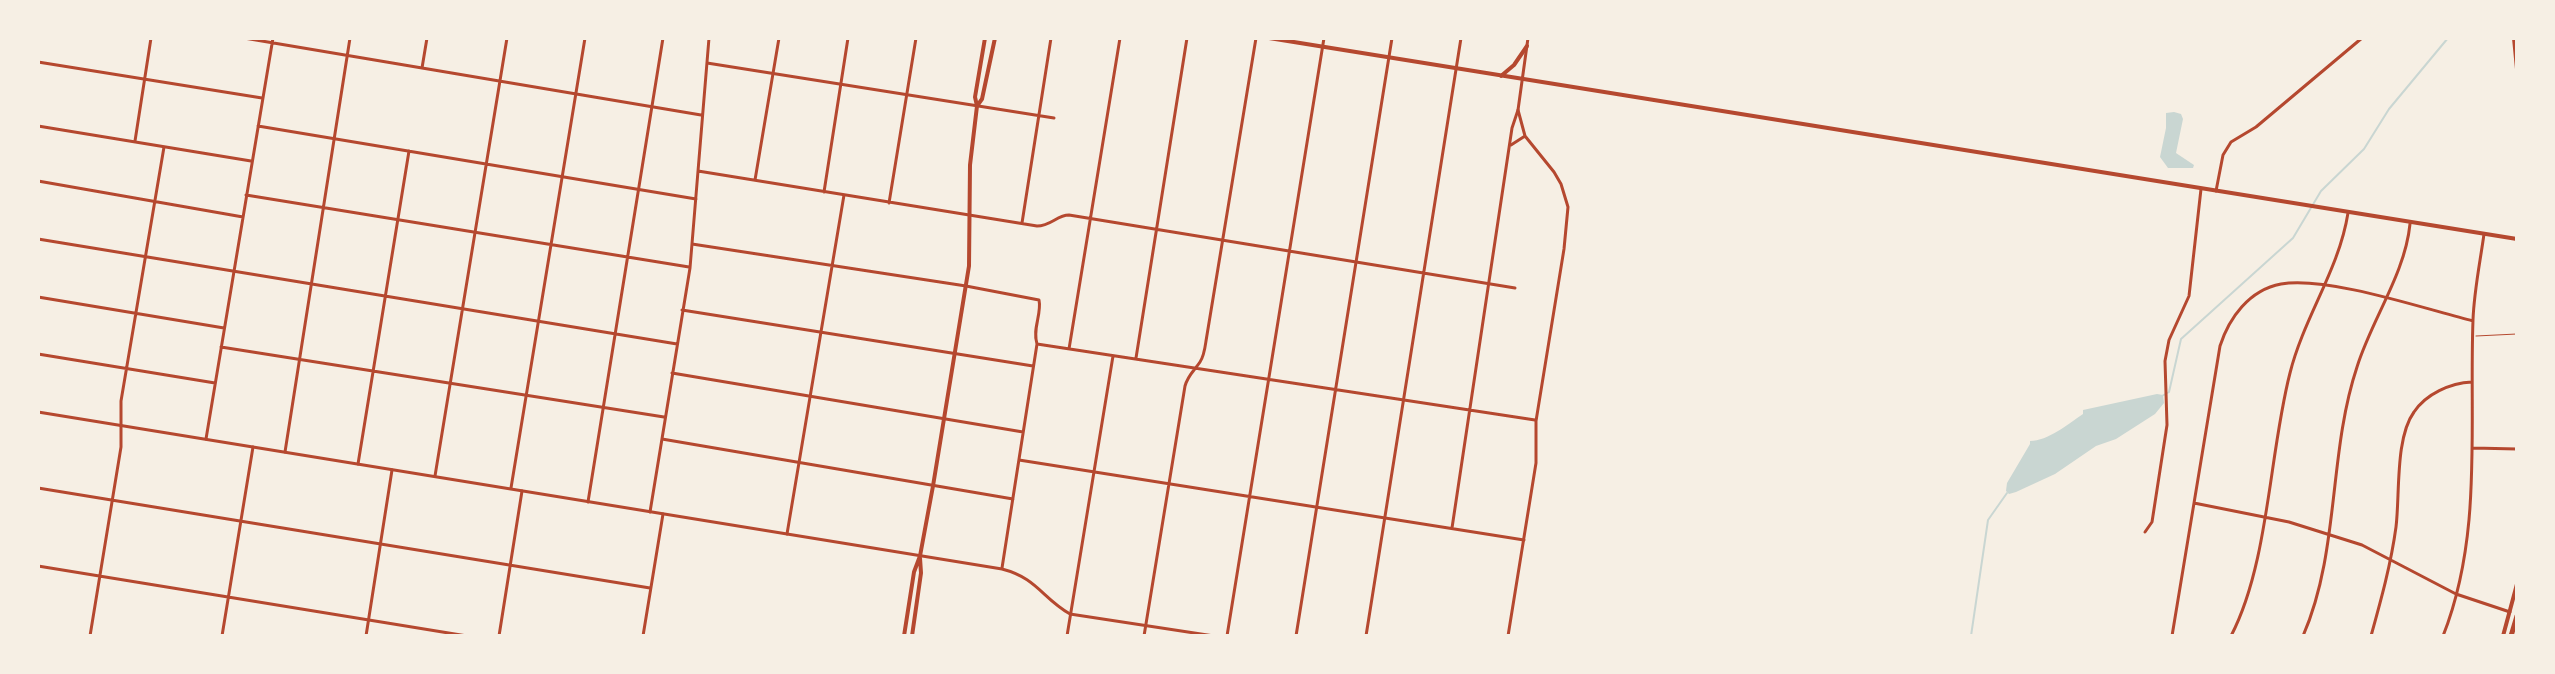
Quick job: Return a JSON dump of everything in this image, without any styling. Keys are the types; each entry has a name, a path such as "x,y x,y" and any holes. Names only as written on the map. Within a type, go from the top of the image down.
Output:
{"highway":[{"path":"2511,636 2517,616"}],"main road":[{"path":"904,636 966,286 971,216 970,165 977,106 975,97 985,38"},
{"path":"977,106 982,99 995,38"},
{"path":"1269,38 2516,239"},
{"path":"2514,38 2517,69"},
{"path":"1501,76 1514,65 1527,46"},
{"path":"912,636 921,573 920,556"},
{"path":"2503,636 2517,584"}],"street":[{"path":"135,142 151,38"},
{"path":"244,38 272,40 703,115"},
{"path":"285,452 350,38"},
{"path":"422,68 427,38"},
{"path":"435,477 507,38"},
{"path":"511,489 585,38"},
{"path":"588,502 663,38"},
{"path":"650,512 690,268 709,38"},
{"path":"755,181 779,38"},
{"path":"824,192 848,38"},
{"path":"889,203 916,38"},
{"path":"1022,223 1051,38"},
{"path":"1069,349 1120,38"},
{"path":"1136,359 1187,38"},
{"path":"1144,636 1185,386 1188,376 1203,356 1206,341 1256,38"},
{"path":"1227,636 1324,38"},
{"path":"1296,636 1392,38"},
{"path":"1366,636 1461,38"},
{"path":"1452,529 1487,283 1528,38"},
{"path":"2216,191 2223,155 2231,142 2256,127 2362,38"},
{"path":"206,439 272,40"},
{"path":"38,62 262,98"},
{"path":"707,63 1054,118"},
{"path":"1508,636 1536,463 1536,421 1568,207 1554,172 1525,136 1518,110"},
{"path":"38,126 252,162"},
{"path":"258,126 696,199"},
{"path":"1511,145 1525,136"},
{"path":"90,636 121,447 121,401 164,147"},
{"path":"358,464 409,151"},
{"path":"698,171 1043,226 1061,215 1091,218 1515,288"},
{"path":"38,181 243,217"},
{"path":"2145,532 2152,522 2167,414 2165,361 2169,340 2189,296 2201,189"},
{"path":"246,195 690,268"},
{"path":"787,534 844,195"},
{"path":"2231,636 2253,573 2290,370 2309,316 2343,243 2348,213"},
{"path":"2303,636 2317,592 2329,534 2336,495 2337,456 2346,407 2357,366 2398,268 2410,224"},
{"path":"2443,636 2456,594 2470,518 2473,321 2484,234"},
{"path":"38,239 677,344"},
{"path":"692,244 966,286 1035,298 1041,302 1002,569"},
{"path":"2172,636 2220,346 2228,323 2251,299 2274,287 2295,283 2385,299 2473,321"},
{"path":"38,297 224,328"},
{"path":"682,310 1033,366"},
{"path":"1037,344 1536,421"},
{"path":"221,347 665,417"},
{"path":"38,354 215,383"},
{"path":"1067,636 1113,356"},
{"path":"672,373 1023,432"},
{"path":"2371,636 2390,560 2403,443 2411,417 2423,401 2438,391 2472,382"},
{"path":"38,412 1002,569 1018,573 1035,584 1070,614 1214,636"},
{"path":"662,439 1013,499"},
{"path":"222,636 253,447"},
{"path":"2473,448 2517,449"},
{"path":"1019,460 1524,540"},
{"path":"366,636 392,470"},
{"path":"38,488 650,588"},
{"path":"499,636 522,491"},
{"path":"2194,503 2263,517 2362,545 2456,594 2510,612"},
{"path":"643,636 663,514"},
{"path":"38,566 467,636"}],"lane":[{"path":"2473,336 2517,334"}],"shaded area":[{"path":"2166,113 2181,114 2183,119 2176,153 2194,165 2193,168 2168,168 2160,157"},
{"path":"2163,395 2164,403 2155,414 2116,439 2096,446 2055,474 2016,492 2009,494 2006,491 2007,483 2030,441 2058,431 2083,414 2083,410"}],"waterway":[{"path":"2162,396 2169,392 2181,339 2293,238 2321,191 2364,149 2389,109 2448,38"},
{"path":"1971,636 1988,520 2007,493"}]}
